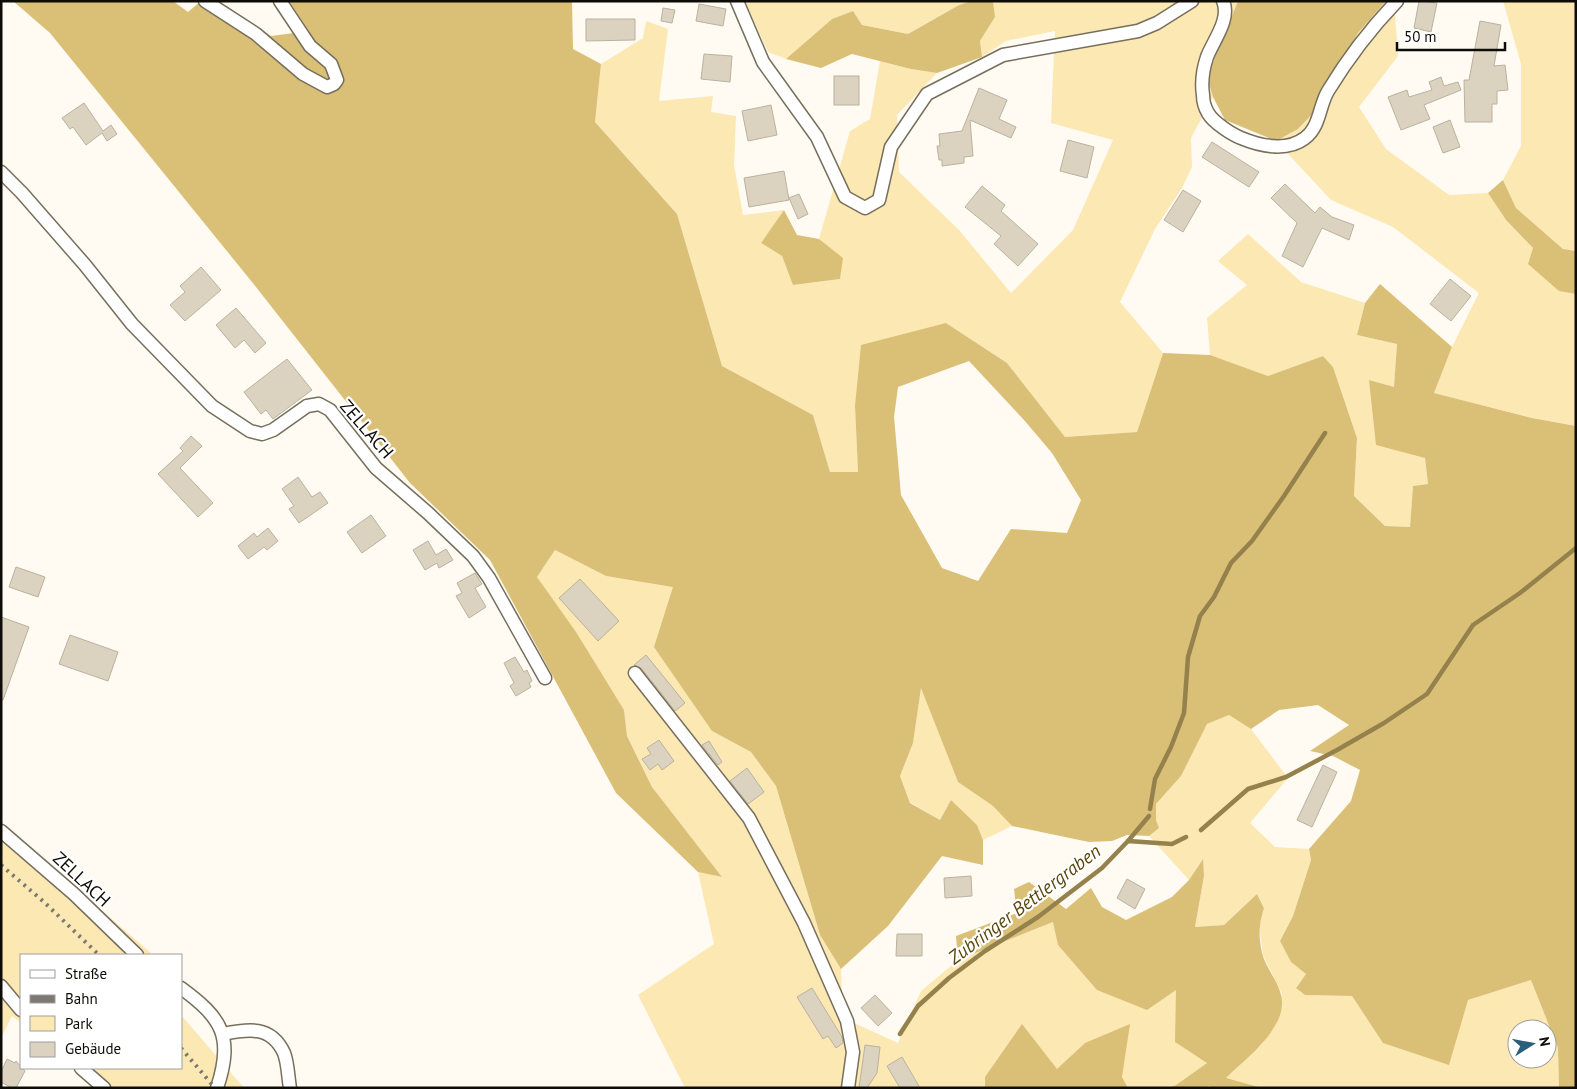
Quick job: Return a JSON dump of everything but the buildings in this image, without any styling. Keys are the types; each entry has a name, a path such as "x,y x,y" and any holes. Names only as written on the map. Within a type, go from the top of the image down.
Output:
{"street":[{"path":"205,1 256,34 303,74 328,87 334,84 337,80 331,64 310,46 280,1"},
{"path":"737,1 763,62 817,137 845,197 865,208 879,200 892,147 927,94 1003,55 1138,31 1157,23 1192,1"},
{"path":"1223,1 1226,14 1207,58 1201,81 1208,114 1231,133 1251,142 1285,147 1306,138 1314,129 1327,92 1372,27 1397,1"},
{"name":"ZELLACH","path":"1,172 22,193 85,265 132,324 212,406 250,432 262,434 273,430 307,406 319,404 330,410 376,468 428,513 473,556 490,578 545,678"},
{"path":"635,673 749,818 804,923 847,1021 853,1052 848,1088"},
{"name":"ZELLACH","path":"1,831 74,894 136,954"},
{"path":"1,986 20,1009"},
{"path":"182,989 209,1011 223,1034 225,1054 223,1070 217,1088"},
{"path":"223,1034 252,1029 265,1033 276,1042 284,1054 290,1088"},
{"path":"82,1069 104,1088"}],"green space":[{"path":"745,1 972,1 959,5 908,34 862,25 853,11 832,19 786,59 768,52"},
{"path":"993,1 1238,1 1207,77 1213,97 1191,138 1192,167 1182,188 1155,229 1120,302 1163,353 1137,432 1065,437 1007,363 946,323 855,406 858,473 830,472 813,415 722,366 677,214 595,122 601,64 643,38 646,21 668,29 659,101 713,96 711,112 736,116 734,165 743,215 784,210 761,243 782,256 793,285 840,279 842,258 819,239 850,131 870,119 880,61 937,73 897,115 899,172 959,230 1011,293 1073,230 1113,140 1051,123 1055,31 1006,41 982,57 980,41 995,17"},
{"path":"1386,1 1394,1 1398,56 1359,107 1386,149 1449,195 1488,193 1506,220 1533,248 1559,290 1576,294 1576,426 1532,418 1434,393 1452,347 1479,293 1393,227 1331,200 1276,141 1298,129 1317,109 1358,33"},
{"path":"1503,1 1576,1 1576,251 1563,249 1516,208 1503,180 1521,146 1521,64"},
{"path":"1248,234 1301,282 1365,303 1357,335 1397,344 1394,388 1369,380 1425,457 1428,484 1413,486 1410,527 1385,526 1354,496 1357,438 1333,367 1323,356 1268,376 1210,355 1207,318 1247,285 1218,261"},
{"path":"555,550 606,576 673,586 712,731 751,752 776,786 820,935 841,969 842,994 854,1023 898,1043 921,991 958,960 1053,922 1176,990 1207,1063 1176,1085 1168,1088 1128,1088 1122,1077 1085,1043 1057,1070 985,1077 985,1088 685,1088 638,995 714,944 698,872 722,877 652,787 627,736 624,710 537,577"},
{"path":"921,687 958,782 993,806 1012,826 983,840 977,825 951,800 940,820 910,802 900,776 913,743"},
{"path":"1229,715 1251,729 1288,778 1250,823 1275,847 1309,849 1311,860 1293,916 1280,941 1291,962 1306,974 1296,987 1305,995 1352,996 1383,1043 1468,1000 1531,979 1547,1019 1507,1019 1507,1069 1557,1069 1557,1045 1559,1088 1262,1088 1225,1079 1263,1043 1282,994 1263,955 1259,927 1264,907 1257,894 1224,925 1195,927 1204,876 1202,860 1189,880 1149,836 1159,828 1156,820 1156,804 1181,776 1207,724"},
{"path":"1,824 151,954 20,954 20,1022 12,1016 1,1038"},
{"path":"182,1016 244,1088 103,1088 82,1069 182,1069"}],"shaded area":[{"path":"13,1 173,1 188,12 201,1 219,1 271,36 309,31 289,1 572,1 573,49 601,64 595,122 677,214 722,366 813,415 830,472 858,472 855,406 861,345 946,323 1007,363 1065,437 1137,432 1163,353 1210,355 1268,376 1323,356 1333,367 1357,438 1354,496 1385,526 1410,527 1413,486 1428,484 1425,458 1376,445 1369,380 1394,387 1397,344 1357,335 1365,303 1380,284 1452,347 1434,393 1532,418 1576,426 1576,1088 1559,1088 1557,1019 1546,1019 1531,980 1468,1000 1449,1065 1383,1043 1352,996 1305,995 1296,988 1306,974 1291,962 1280,941 1293,916 1311,860 1309,849 1351,801 1360,770 1333,756 1310,751 1349,725 1318,705 1279,710 1251,729 1229,715 1207,724 1181,776 1156,804 1156,820 1159,828 1149,836 1127,835 1112,841 1089,842 1012,826 993,806 958,782 921,688 913,743 900,776 910,803 940,820 951,800 977,825 983,840 983,865 942,856 888,926 841,969 820,935 776,786 751,752 712,731 654,647 673,587 606,576 555,550 537,577 576,632 624,710 627,736 652,787 722,877 698,872 616,793 490,560 410,483 252,282 50,33","holes":["969,361 1052,453 1081,500 1067,533 1011,529 978,581 942,568 901,495 894,417 898,387"]},
{"path":"972,1 993,1 995,17 980,41 982,57 937,73 911,69 852,54 821,68 786,59 832,19 853,11 862,25 908,34 959,5"},
{"path":"1238,1 1386,1 1358,33 1317,109 1298,129 1276,141 1225,120 1213,97 1207,77"},
{"path":"1503,180 1516,208 1563,249 1576,251 1576,294 1559,291 1528,264 1533,248 1506,220 1488,193"},
{"path":"784,210 797,235 819,239 843,258 840,279 793,285 782,256 761,243"},
{"path":"1203,859 1204,876 1195,927 1224,925 1257,894 1264,908 1260,930 1262,953 1280,991 1282,1008 1279,1018 1269,1035 1226,1078 1262,1088 1212,1088 1209,1086 1208,1088 1168,1088 1176,1085 1207,1063 1175,1042 1176,990 1147,1010 1097,990 1058,945 1053,922 958,960 956,936 1017,913 1014,889 1029,882 1066,909 1091,888 1102,907 1126,920 1172,897 1189,880"},
{"path":"1022,1024 1057,1069 1085,1043 1130,1024 1122,1077 1128,1088 985,1088 985,1077"}],"waterway":[{"path":"1150,809 1155,779 1171,747 1184,713 1188,657 1200,616 1214,597 1231,563 1252,541 1325,433"},
{"name":"Zubringer Bettlergraben","path":"1201,830 1248,789 1286,777 1337,750 1384,723 1427,694 1473,625 1520,593 1576,548"},
{"path":"1128,841 1149,816"},
{"name":"Zubringer Bettlergraben","path":"900,1034 918,1006 949,978 985,951 1038,917 1102,868 1128,841 1172,844 1186,837"}],"railway":[{"path":"1,865 44,902 98,954"},
{"path":"182,1049 215,1088"}]}
